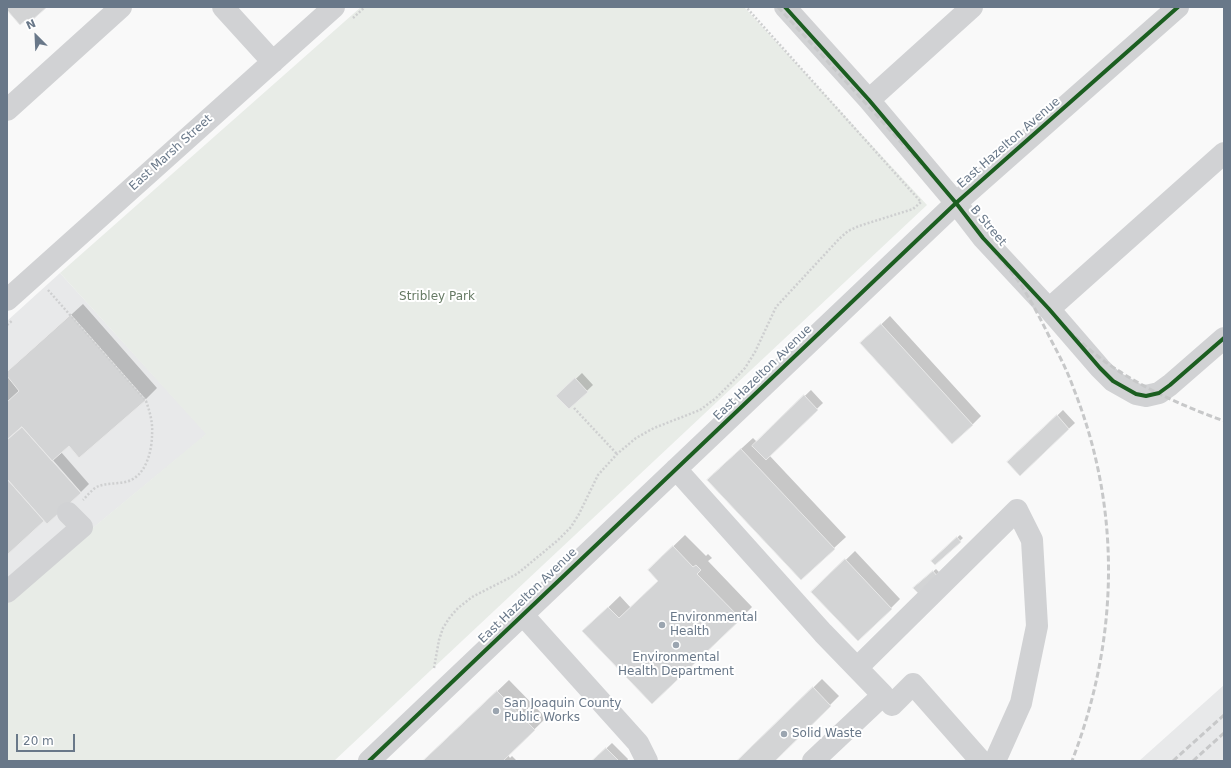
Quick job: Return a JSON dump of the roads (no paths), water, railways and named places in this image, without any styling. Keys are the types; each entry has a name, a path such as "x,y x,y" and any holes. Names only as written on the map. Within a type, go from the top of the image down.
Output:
{"street":[{"path":"7,110 121,7"},
{"path":"223,7 273,62"},
{"name":"East Marsh Street","path":"7,300 334,7"},
{"name":"B Street","path":"785,7 869,100 956,203 983,238 1113,381 1136,394 1146,396 1159,393 1224,338"},
{"path":"869,100 972,7"},
{"name":"East Hazelton Avenue","path":"369,761 956,203 1178,7"},
{"path":"1049,309 1224,153"},
{"path":"676,469 823,633 892,705 913,684 981,761"},
{"path":"857,668 1017,510 1032,540 1037,626 1021,703 995,761"},
{"path":"7,592 82,527 68,513"},
{"path":"523,615 638,743 647,761"},
{"path":"813,761 883,695"}],"railway":[{"path":"778,7 945,191 1015,276 1036,310 1071,381 1089,433 1100,480 1107,527 1108,574 1106,621 1099,668 1088,715 1072,761"},
{"path":"1020,278 1072,334 1107,363 1163,396 1224,421"},
{"path":"1173,761 1224,715"},
{"path":"1193,761 1224,733"}],"place":[{"name":"Environmental Health","path":"662,625"},
{"name":"Environmental Health Department","path":"676,645"},
{"name":"San Joaquin County Public Works","path":"496,711"},
{"name":"Solid Waste","path":"784,734"}],"park label":[{"name":"Stribley Park","path":"437,297"}]}
